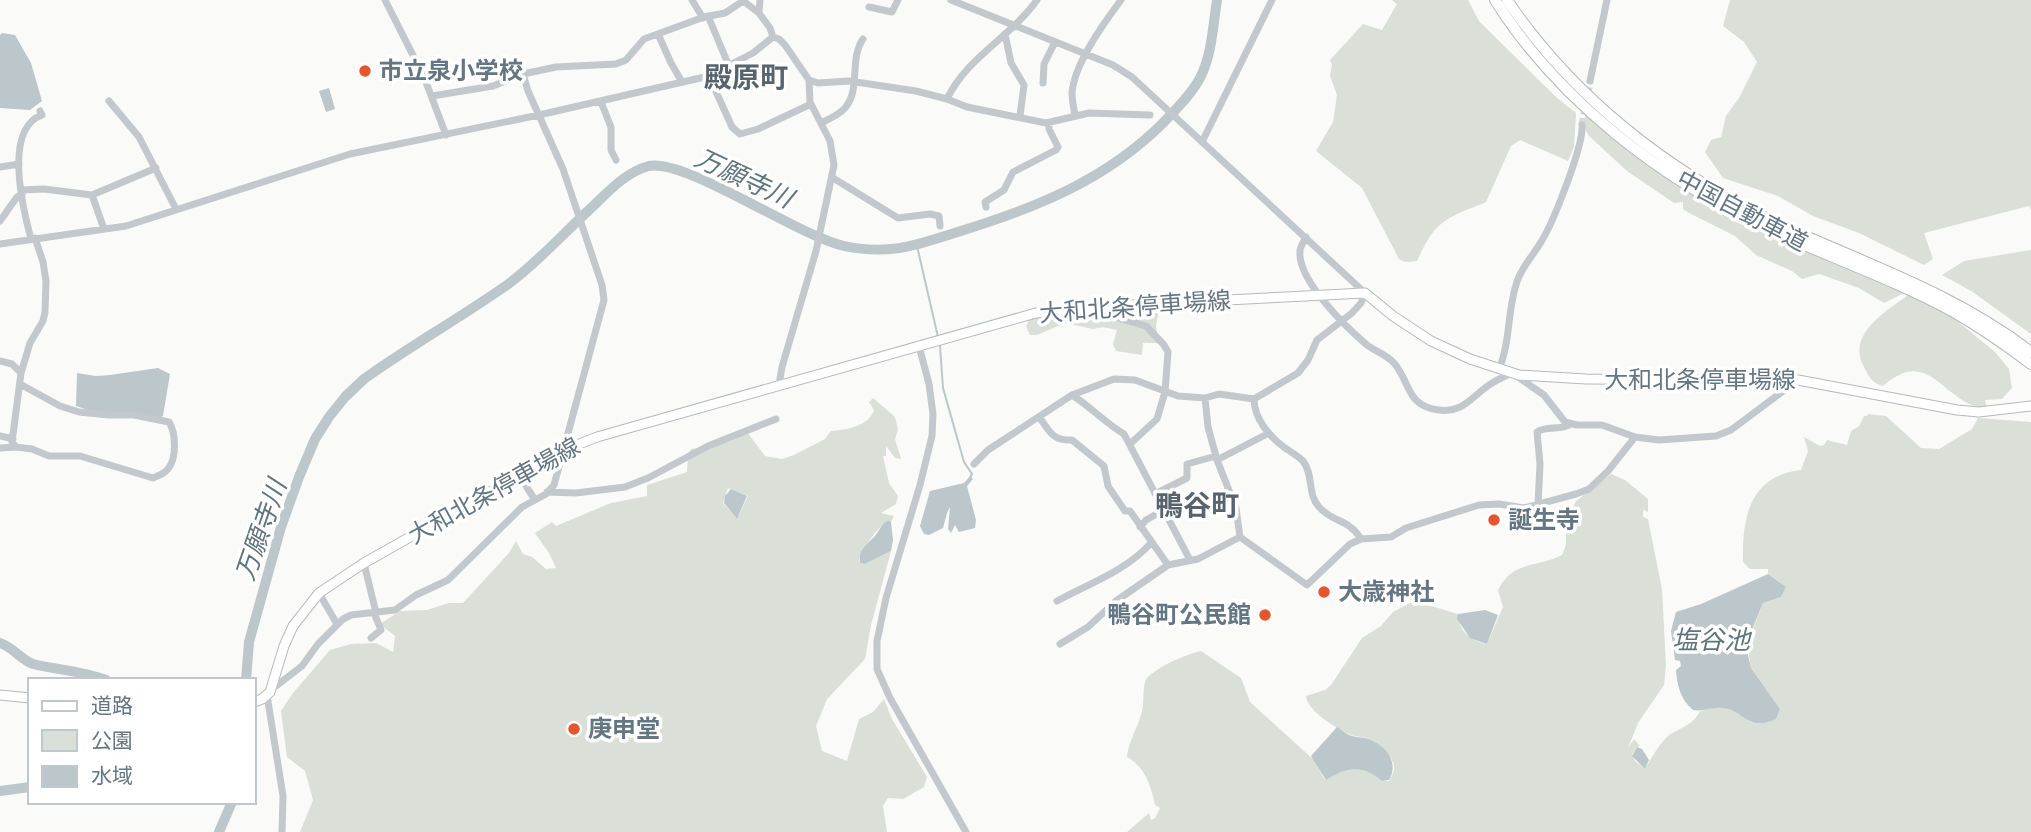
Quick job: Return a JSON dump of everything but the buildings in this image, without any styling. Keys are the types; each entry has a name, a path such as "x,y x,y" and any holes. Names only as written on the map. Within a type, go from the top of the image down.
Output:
{"highway":[{"name":"中国自動車道","path":"1495,0 1529,46 1571,92 1621,137 1663,169 1732,211 1953,312 2031,364"},
{"name":"中国自動車道","path":"1507,0 1537,40 1577,84 1607,112 1703,184 1758,214 1961,305 2031,352"}],"main road":[{"name":"大和北条停車場線","path":"269,691 293,626 319,593 364,563 564,450 597,437 1036,313 1087,307 1365,293 1393,316 1431,341 1470,359 1515,374 1586,379 1798,380 1957,410 1979,412 2031,406"},
{"path":"256,701 269,691"},
{"path":"0,695 28,698"}],"street":[{"path":"385,0 414,55 446,135"},
{"path":"692,0 705,17 729,66"},
{"path":"759,13 760,0"},
{"path":"869,6 892,12 898,0"},
{"path":"951,0 1113,65 1132,77 1365,293 1361,303 1317,340 1308,360 1298,373 1254,399 1219,394 1205,398 1165,393 1135,380 1114,379 1072,396 988,450 974,464"},
{"path":"947,99 960,75 1014,26 1037,0"},
{"path":"1075,116 1072,92 1087,54 1121,0"},
{"path":"1202,142 1272,0"},
{"path":"1590,80 1607,0"},
{"path":"432,96 493,86 523,74 556,67 616,64 626,60 644,39 705,17 725,13 742,1 759,13 773,37"},
{"path":"658,34 682,82"},
{"path":"1004,34 1009,44 1011,63 1024,85 1020,116"},
{"path":"0,244 104,229 151,219 350,153 601,102 709,76 753,53 773,37"},
{"path":"773,37 785,45 809,80 811,104 830,141 833,155 833,178 816,251 779,385"},
{"path":"821,123 845,108 853,81 856,49 863,39"},
{"path":"1043,83 1044,64 1055,42"},
{"path":"282,832 283,796 269,691 302,666 337,624 351,615 395,610 416,595 448,580 522,507 554,485 604,300 602,285 564,169 528,91 523,74"},
{"path":"709,76 733,127 740,134 758,130 811,104"},
{"path":"809,80 818,83 853,81 1049,123 1089,114 1150,115"},
{"path":"109,102 139,137 176,209"},
{"path":"601,102 611,127 611,150 616,160"},
{"path":"14,443 21,373 30,343 43,321 45,312 46,281 43,262 33,239 21,192 19,164 21,142 33,118 42,115 40,111"},
{"path":"986,207 985,202 1004,190 1013,172 1056,150 1058,147 1049,129 1049,123"},
{"path":"1499,369 1507,341 1517,282 1544,239 1575,155 1582,125"},
{"path":"0,167 19,164"},
{"path":"0,221 21,192 44,189 92,195 156,168"},
{"path":"833,178 867,197 889,215 898,218 930,214 939,216 940,226"},
{"path":"92,195 104,229"},
{"path":"1306,237 1300,250 1301,264 1320,294 1341,321 1392,361 1411,396 1432,409 1447,411 1468,405 1493,382 1515,374 1544,395 1562,420 1571,424 1602,425 1635,437 1659,440 1716,436 1731,430 1798,380"},
{"path":"1087,307 1091,315 1111,316 1146,326 1164,345 1169,355 1165,393 1157,419 1130,444"},
{"path":"919,346 933,414 932,436 887,598 877,641 877,669 912,739 966,832"},
{"path":"0,361 12,364 21,373"},
{"path":"0,436 49,456 80,456 153,478 166,472 172,463 173,428 169,422 134,415 79,412 60,406 20,384"},
{"path":"1072,396 1094,409 1106,424 1124,434 1190,560"},
{"path":"1205,398 1205,416 1236,508 1240,537 1307,585 1350,544 1361,539 1391,537 1406,528 1479,505 1499,504 1524,508 1589,489 1608,471 1635,437"},
{"path":"1254,399 1255,411 1269,433 1304,462 1310,475 1312,498 1320,508 1352,526 1361,539"},
{"path":"1039,417 1056,438 1072,440 1104,466 1108,486 1125,511 1130,511 1168,565"},
{"path":"547,492 576,493 625,487 648,478 708,446 776,419"},
{"path":"1538,504 1540,464 1537,432 1542,429 1566,428 1571,424"},
{"path":"1156,494 1187,478 1187,464 1217,458 1269,433"},
{"path":"0,448 14,443"},
{"path":"519,475 535,500"},
{"path":"1140,527 1146,520 1164,510"},
{"path":"1060,644 1088,627 1116,601 1168,565 1198,559 1240,537"},
{"path":"1057,601 1132,560 1151,543"},
{"path":"364,563 381,630 371,638"},
{"path":"319,593 337,624"}],"green space":[{"path":"1392,0 1468,0 1479,21 1556,97 1576,113 1574,147 1568,161 1520,140 1511,146 1486,202 1443,222 1430,236 1417,261 1405,262 1399,259 1362,188 1316,151 1333,122 1337,95 1330,76 1330,60 1363,24 1382,30 1397,4"},
{"path":"1730,0 2031,0 2031,211 2029,206 1924,233 1933,259 1924,265 1859,233 1813,216 1778,196 1723,178 1705,152 1711,140 1721,137 1726,116 1739,98 1757,62 1744,42 1723,26"},
{"path":"1585,112 1661,172 1709,204 1781,240 1904,293 1884,303 1859,288 1819,274 1802,279 1792,271 1756,255 1735,236 1683,209 1683,202 1674,203 1627,171 1589,136 1585,129"},
{"path":"2031,250 2031,334 1971,291 1942,275 1964,261"},
{"path":"1908,295 1951,316 1995,352 2009,369 2012,388 2002,399 1985,400 1987,408 1972,405 1937,380 1913,371 1899,375 1883,386 1871,379 1860,355 1864,335 1879,317"},
{"path":"1157,306 1158,343 1143,343 1142,355 1116,351 1113,344 1117,330 1103,327 1093,329 1065,323 1037,335 1030,335 1026,326 1031,317 1065,313 1089,317 1107,312 1107,308"},
{"path":"873,398 895,417 898,430 895,439 901,459 895,458 886,446 886,456 883,456 889,483 898,496 896,504 881,513 894,516 891,522 885,522 876,532 863,550 860,563 865,564 891,551 871,625 865,659 827,699 816,726 822,751 847,761 859,719 873,712 884,699 892,719 927,777 924,787 903,799 888,798 883,806 887,832 300,832 313,800 305,771 287,757 281,711 330,650 351,644 376,643 393,652 395,636 380,624 400,611 427,610 449,603 463,603 509,553 516,541 523,554 532,557 546,569 556,568 535,533 552,522 556,526 611,503 647,496 647,485 687,472 691,449 715,446 747,432 765,456 782,459 825,439 831,431 850,428 867,420 874,410 869,402","holes":["728,488 748,496 737,519 723,503"]},
{"path":"1868,414 1886,416 1921,448 1939,449 1972,429 1978,418 2031,422 2031,832 1127,832 1149,813 1151,820 1155,818 1160,808 1155,805 1143,771 1127,757 1142,711 1145,682 1161,667 1201,651 1241,678 1250,702 1314,760 1325,780 1340,772 1354,769 1368,772 1382,781 1389,781 1394,765 1381,746 1331,724 1311,708 1306,696 1325,690 1331,685 1362,638 1381,626 1393,612 1410,603 1421,603 1458,614 1460,625 1466,634 1487,644 1503,607 1498,590 1504,580 1518,569 1562,555 1566,545 1566,522 1576,501 1611,474 1625,480 1648,499 1648,512 1643,510 1643,517 1648,519 1662,589 1666,666 1664,685 1638,723 1628,748 1634,739 1640,746 1632,754 1635,761 1645,769 1665,739 1690,723 1700,711 1726,708 1754,723 1776,718 1780,709 1751,668 1750,637 1763,603 1781,597 1786,587 1768,574 1768,569 1750,569 1743,562 1747,515 1760,490 1770,481 1801,470 1808,451 1804,437 1820,446 1827,440 1847,445 1851,431 1859,426"}],"water":[{"path":"2,33 15,35 31,63 42,101 30,110 0,108"},
{"path":"329,88 335,109 326,112 319,91"},
{"path":"158,368 170,374 163,416 160,418 88,410 76,406 77,373 96,376"},
{"path":"970,476 973,479 967,486 976,520 975,528 959,532 955,525 951,533 948,529 950,507 943,528 929,535 924,534 920,526 930,491 964,483"},
{"path":"731,489 747,496 737,519 724,503 725,496"},
{"path":"889,520 893,540 891,551 865,564 860,563 863,549"},
{"name":"塩谷池","path":"1768,574 1786,587 1781,597 1763,603 1749,637 1748,655 1751,668 1780,709 1776,719 1758,723 1729,709 1693,710 1682,696 1677,681 1676,670 1681,666 1680,661 1675,660 1671,631 1676,612 1701,604"},
{"path":"1485,610 1498,615 1487,644 1470,638 1457,619 1458,614"},
{"path":"1337,727 1350,735 1367,738 1386,751 1393,767 1389,780 1382,781 1368,772 1354,769 1340,772 1326,780 1311,756"},
{"path":"1637,747 1642,749 1649,760 1645,769 1632,756"}],"waterway":[{"name":"万願寺川","path":"246,678 249,642 281,527 315,439 329,417 364,379 518,276 624,178 649,166 666,167 714,185 798,228 844,246 877,250 933,240 1045,201 1095,175 1141,143 1183,102 1200,78 1210,50 1217,0"},
{"path":"917,246 938,337"},
{"path":"940,346 943,388 964,462 972,474 970,478"},
{"path":"0,643 33,664 100,678"},
{"path":"0,791 28,787"},
{"name":"万願寺川","path":"219,832 231,804"}],"tunnel":[{"path":"1582,125 1590,81"}],"place":[{"name":"市立泉小学校","path":"365,71"},
{"name":"誕生寺","path":"1494,520"},
{"name":"大歳神社","path":"1324,592"},
{"name":"鴨谷町公民館","path":"1265,615"},
{"name":"庚申堂","path":"574,729"}],"district":[{"name":"殿原町","path":"746,77"},
{"name":"鴨谷町","path":"1197,505"}]}
